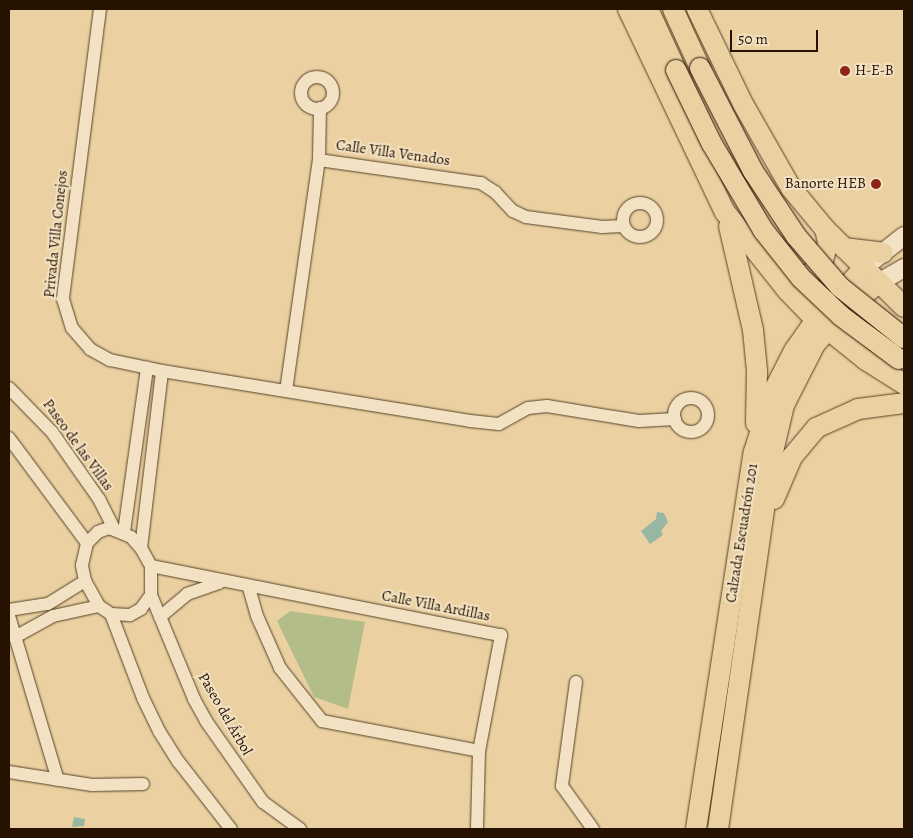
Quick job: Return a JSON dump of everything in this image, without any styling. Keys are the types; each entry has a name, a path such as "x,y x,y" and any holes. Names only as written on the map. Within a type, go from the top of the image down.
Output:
{"main road":[{"path":"628,9 725,212 746,290 753,330 757,371 754,452"},
{"path":"648,9 712,144 763,230 801,278 841,316 904,362"},
{"path":"673,9 728,125 774,206 840,286 904,338"},
{"path":"697,9 773,160 824,229 904,307"},
{"path":"725,212 774,275 822,325 866,360 904,384"},
{"path":"774,275 799,280 821,267 828,242 824,229"},
{"path":"864,268 883,253 903,241"},
{"path":"844,248 883,253"},
{"name":"Calzada Escuadrón 201","path":"696,829 754,452 783,371 822,325 864,268"},
{"path":"878,283 904,268"},
{"name":"Calzada Escuadrón 201","path":"718,829 764,522 772,456 784,405 822,325 878,283"},
{"path":"866,360 864,346 868,332 876,321 889,314 904,313"},
{"path":"764,522 792,457 816,428 858,409 904,404"}],"street":[{"name":"Privada Villa Conejos","path":"100,9 63,298 72,328 90,349 110,360 147,368"},
{"path":"319,160 320,108"},
{"name":"Calle Villa Venados","path":"286,391 319,160 481,184 513,211 526,217 602,227 623,226"},
{"path":"119,530 138,436 147,368 491,423 508,422 528,408 547,406 639,421 675,419"},
{"path":"141,548 162,371"},
{"name":"Paseo de las Villas","path":"9,388 52,432 119,530"},
{"path":"138,436 154,438"},
{"path":"9,438 87,543"},
{"path":"119,530 141,548 151,566 151,595 141,609 130,614 111,614 98,606 84,581 82,565 87,543 98,532 119,530"},
{"name":"Calle Villa Ardillas","path":"151,566 249,588 501,635 479,751 477,827"},
{"path":"15,637 51,610 84,581"},
{"path":"160,618 187,594 222,582"},
{"path":"249,588 257,616 280,668 322,721 479,751"},
{"name":"Paseo del Árbol","path":"151,595 194,699 227,753 263,802 300,829"},
{"path":"9,610 51,610 98,606"},
{"path":"111,614 143,698 159,731 178,762 231,829"},
{"path":"9,616 58,780"},
{"path":"576,682 562,786 593,829"},
{"path":"9,772 92,785 143,784"}],"green space":[{"path":"290,611 365,622 348,709 314,697 277,621"}],"shaded area":[{"path":"657,512 664,513 668,522 661,531 663,535 650,544 641,531 656,519"},
{"path":"74,817 85,819 84,826 72,827"}],"place":[{"name":"H-E-B","path":"845,71"},
{"name":"Banorte HEB","path":"876,184"}]}
